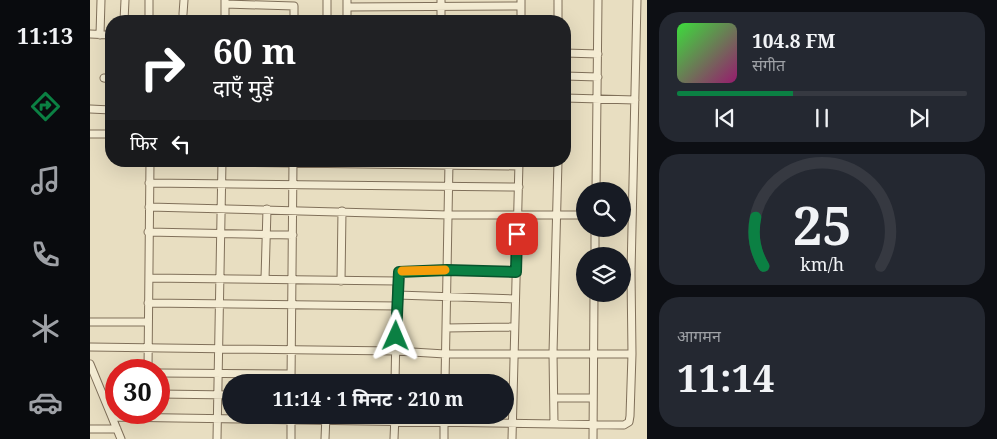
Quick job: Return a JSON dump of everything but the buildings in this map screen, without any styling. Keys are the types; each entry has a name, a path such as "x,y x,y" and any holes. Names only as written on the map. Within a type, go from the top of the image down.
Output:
{"street":[{"path":"100,35 101,0"},
{"path":"124,15 125,0"},
{"path":"149,0 149,15"},
{"path":"183,14 184,0"},
{"path":"327,0 327,15"},
{"path":"558,0 558,15"},
{"path":"596,182 598,0"},
{"path":"514,423 624,425 629,422 632,354 631,273 637,0"},
{"path":"225,15 225,2 294,3"},
{"path":"347,4 521,3"},
{"path":"90,34 105,35"},
{"path":"571,53 598,54"},
{"path":"571,76 598,77"},
{"path":"571,98 635,100"},
{"path":"90,109 105,110"},
{"path":"90,134 105,134"},
{"path":"148,359 150,167"},
{"path":"218,439 222,167"},
{"path":"170,373 291,374 293,167"},
{"path":"445,374 449,167"},
{"path":"513,374 519,167"},
{"path":"554,423 553,353 558,167"},
{"path":"149,183 519,187"},
{"path":"149,206 448,215 576,215"},
{"path":"266,279 267,209"},
{"path":"341,280 342,211"},
{"path":"148,232 293,235"},
{"path":"395,374 396,306 399,272 447,270 516,272"},
{"path":"149,278 397,282"},
{"path":"397,295 515,299"},
{"path":"593,439 594,302"},
{"path":"148,303 396,306"},
{"path":"90,322 148,322"},
{"path":"446,328 514,327"},
{"path":"90,347 396,351 445,354 632,354"},
{"path":"90,364 105,401"},
{"path":"170,394 222,395"},
{"path":"554,398 593,398"},
{"path":"170,416 222,419"},
{"path":"115,424 121,439"},
{"path":"291,424 291,439"},
{"path":"325,439 326,424"},
{"path":"394,439 395,424"},
{"path":"444,424 444,439"},
{"path":"512,424 512,439"},
{"path":"90,429 117,429"}],"slow traffic":[{"path":"402,271 445,270"}],"route":[{"path":"396,336 397,282 399,272 447,270 516,272 517,234"}]}
